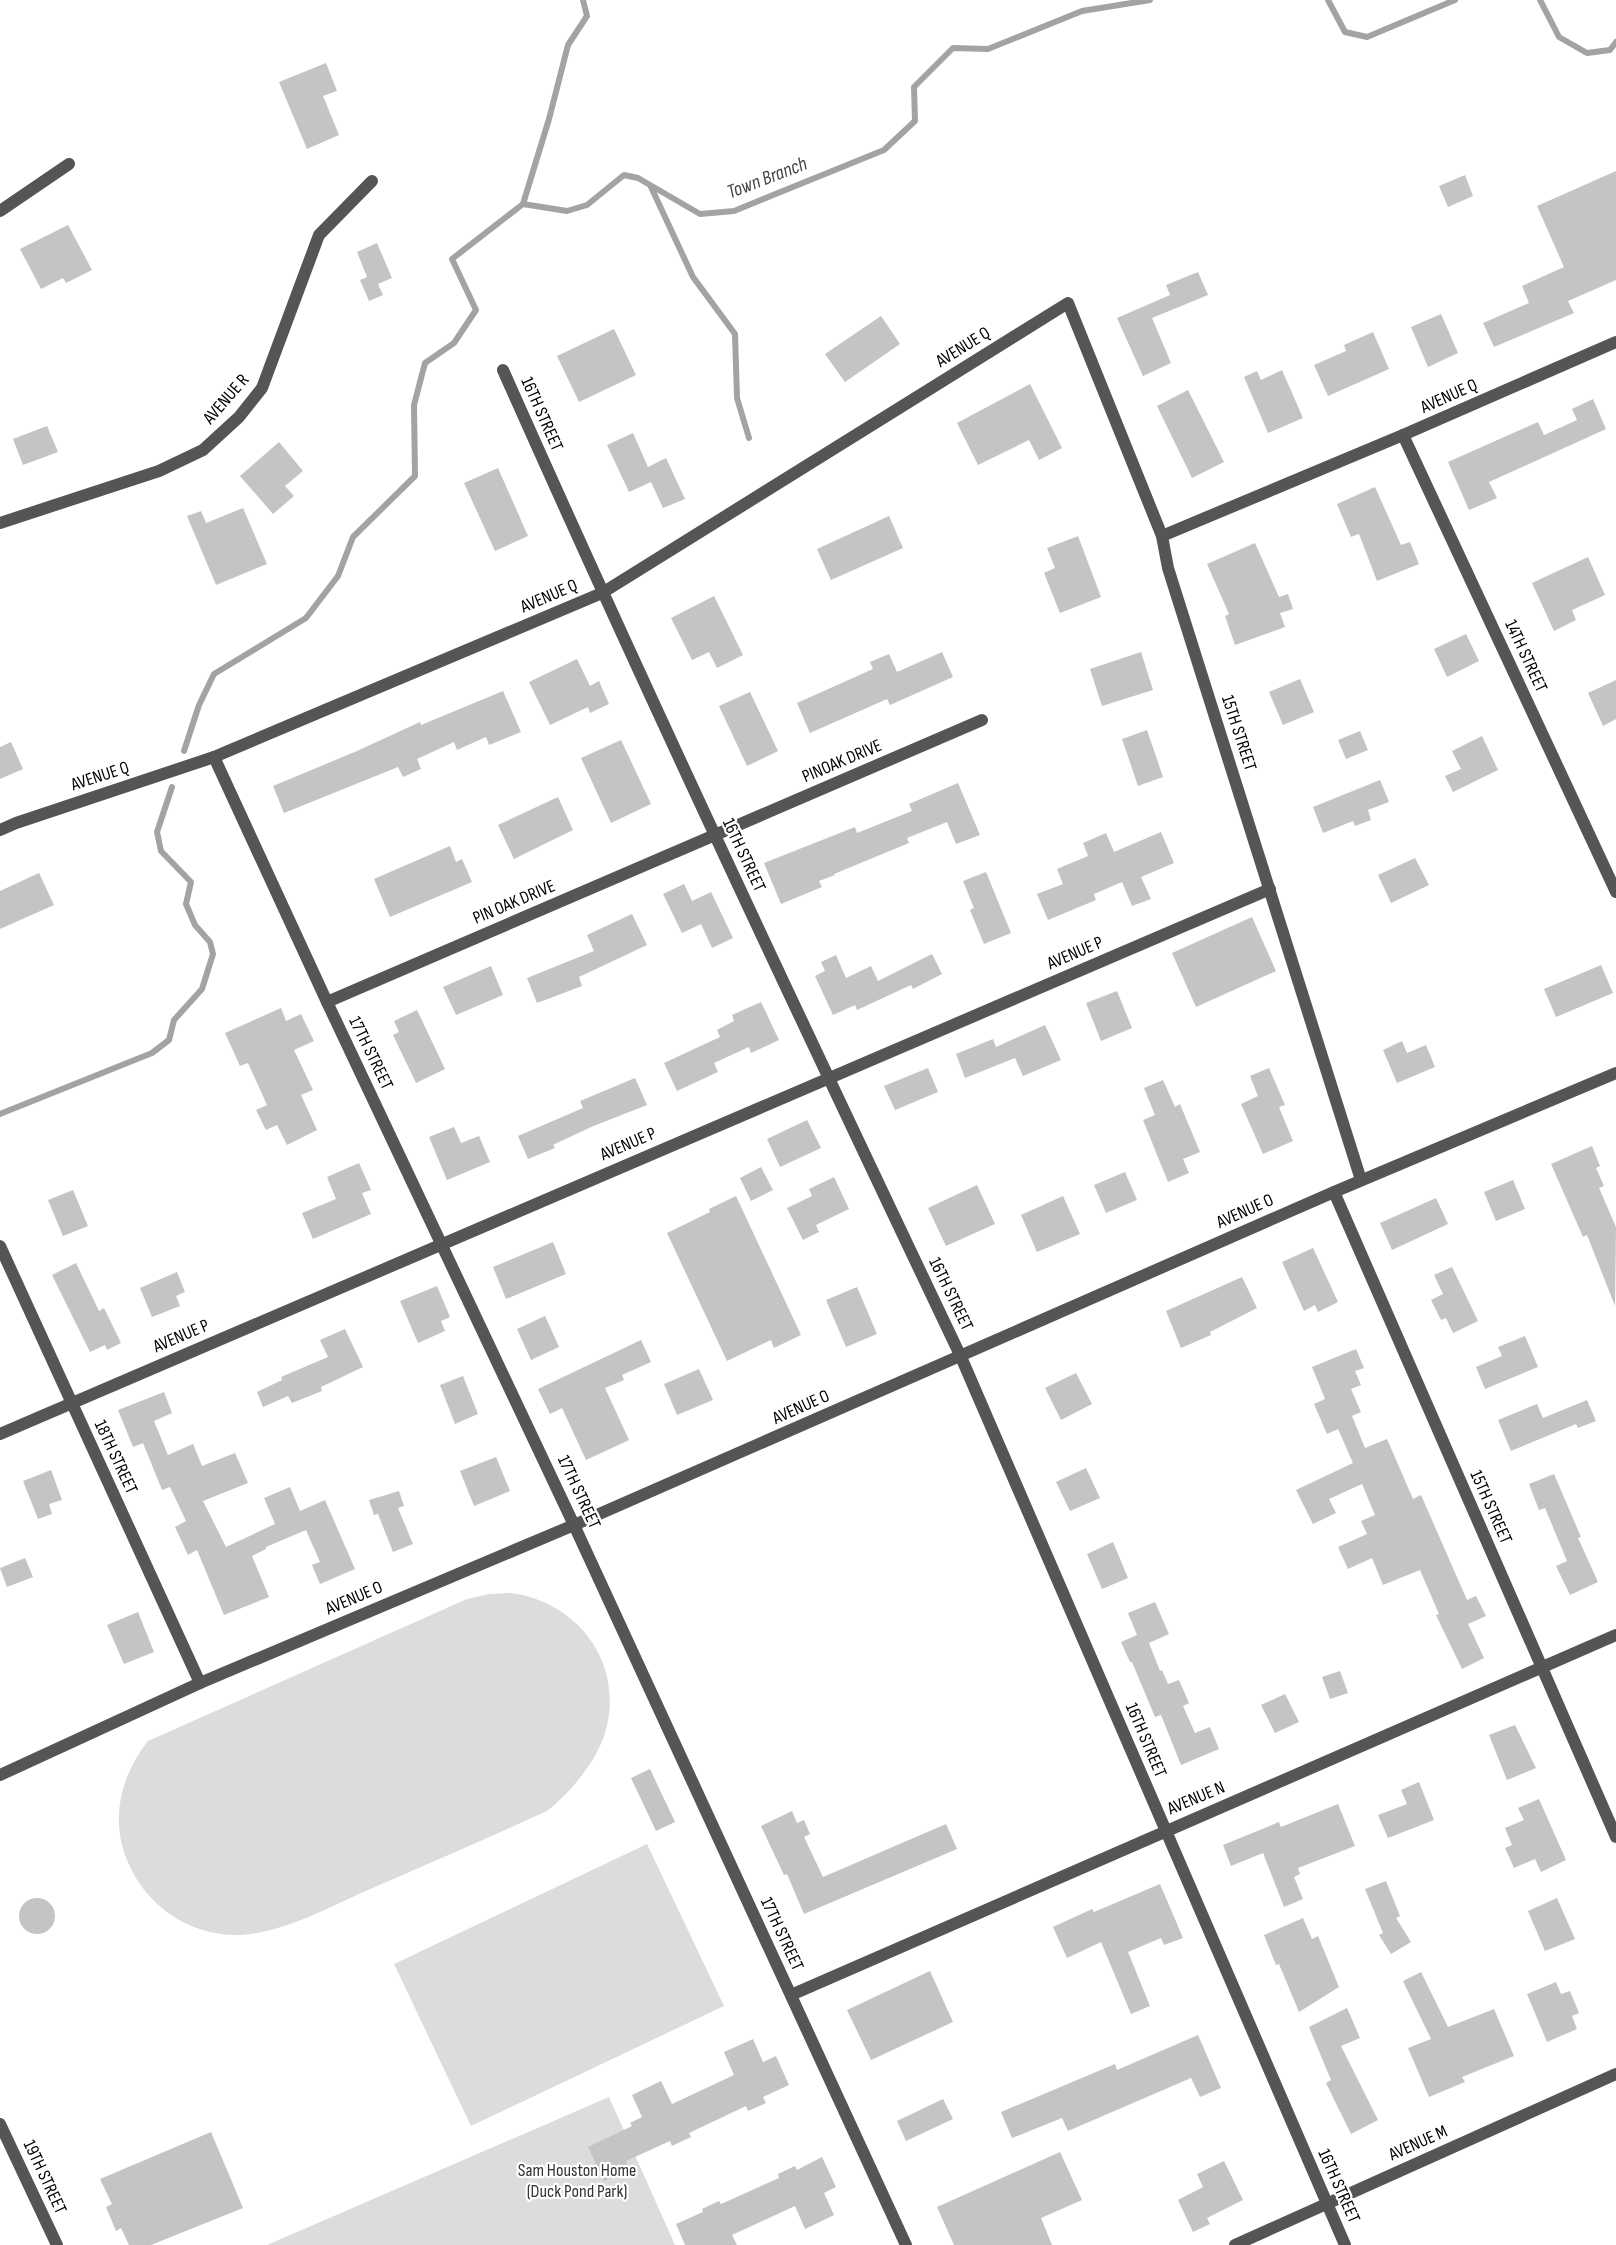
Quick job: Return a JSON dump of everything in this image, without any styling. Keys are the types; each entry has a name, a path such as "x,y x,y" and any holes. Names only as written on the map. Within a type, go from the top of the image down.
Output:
{"street":[{"path":"0,211 69,164"},
{"name":"AVENUE R","path":"0,523 159,471 203,450 238,417 262,388 319,235 372,181"},
{"name":"15TH STREET","path":"1068,303 1162,536 1168,568 1361,1180"},
{"name":"AVENUE Q","path":"0,830 214,757 602,593 1068,303"},
{"name":"AVENUE Q","path":"1162,536 1403,435 1616,342"},
{"name":"16TH STREET","path":"502,370 602,593 961,1357 1345,2245"},
{"name":"14TH STREET","path":"1403,435 1616,892"},
{"name":"PINOAK DRIVE","path":"715,835 982,720"},
{"name":"17TH STREET","path":"214,757 574,1525 906,2245"},
{"name":"PIN OAK DRIVE","path":"327,1002 715,835"},
{"name":"AVENUE P","path":"0,1434 1270,889"},
{"name":"AVENUE O","path":"0,1775 200,1683 574,1525 1361,1180 1616,1072"},
{"name":"15TH STREET","path":"1334,1192 1616,1837"},
{"name":"18TH STREET","path":"0,1245 200,1683"},
{"name":"AVENUE N","path":"791,1995 1616,1635"},
{"name":"AVENUE M","path":"1236,2245 1616,2074"},
{"name":"19TH STREET","path":"0,2124 57,2245"}],"green space":[{"path":"511,1593 536,1599 558,1609 577,1624 592,1642 603,1663 609,1686 609,1710 600,1746 580,1777 547,1811 304,1919 253,1934 218,1934 201,1930 170,1914 145,1891 127,1860 122,1845 119,1813 125,1783 131,1768 148,1741 467,1599 489,1594"},
{"path":"647,1844 724,2006 471,2126 394,1964"},
{"name":"Sam Houston Home (Duck Pond Park)","path":"609,2097 675,2245 267,2245"}],"building":[{"path":"326,63 337,91 323,96 339,135 307,149 279,82"},
{"path":"1616,171 1616,280 1568,301 1574,313 1494,347 1483,323 1529,303 1522,286 1564,267 1537,206"},
{"path":"1465,175 1473,196 1448,207 1439,186"},
{"path":"68,225 92,270 66,283 63,278 41,289 20,249"},
{"path":"377,243 392,278 378,284 383,295 369,301 360,280 367,277 357,252"},
{"path":"1198,272 1208,295 1152,318 1171,363 1143,376 1117,318 1170,295 1166,285"},
{"path":"1441,314 1458,353 1428,367 1411,327"},
{"path":"881,316 900,344 845,382 825,354"},
{"path":"614,329 636,375 579,402 557,356"},
{"path":"1373,332 1389,369 1328,396 1314,365 1346,351 1344,345"},
{"path":"1282,370 1303,418 1268,433 1244,377 1257,371 1261,380"},
{"path":"1030,384 1062,448 1039,460 1029,440 978,465 957,423"},
{"path":"1188,390 1224,462 1192,478 1157,406"},
{"path":"1593,399 1606,429 1489,482 1497,498 1469,510 1448,462 1538,422 1544,435 1577,420 1572,409"},
{"path":"47,426 58,452 23,465 13,439"},
{"path":"633,433 648,467 666,458 685,499 663,508 651,482 629,492 607,445"},
{"path":"279,442 303,471 285,486 294,496 273,514 240,476"},
{"path":"498,468 528,536 495,551 464,483"},
{"path":"1375,487 1401,545 1410,542 1419,564 1377,581 1359,534 1351,537 1337,504"},
{"path":"243,508 267,564 216,585 187,516 201,511 206,523"},
{"path":"889,516 903,548 831,580 817,549"},
{"path":"1078,536 1101,597 1060,613 1044,573 1055,568 1047,548"},
{"path":"1255,543 1279,597 1288,594 1293,609 1280,613 1285,627 1235,645 1225,616 1229,614 1207,564"},
{"path":"1588,557 1605,595 1572,610 1576,620 1554,631 1532,583"},
{"path":"714,596 743,655 717,668 709,652 692,660 671,618"},
{"path":"1466,634 1479,661 1447,677 1434,649"},
{"path":"942,652 953,677 890,705 887,699 810,733 797,703 873,669 870,662 889,654 897,672"},
{"path":"1141,652 1153,690 1102,706 1090,669"},
{"path":"577,659 590,686 599,681 609,704 590,713 588,707 550,725 529,682"},
{"path":"1300,679 1314,712 1283,725 1269,692"},
{"path":"1616,680 1616,719 1603,726 1588,693"},
{"path":"503,691 521,732 489,745 486,737 457,750 454,742 417,759 421,769 403,777 398,767 284,813 273,786 420,722 421,725"},
{"path":"750,692 778,751 747,766 719,706"},
{"path":"1147,730 1163,777 1138,786 1122,739"},
{"path":"1360,731 1368,750 1346,759 1338,740"},
{"path":"1482,736 1498,770 1453,792 1445,776 1461,769 1452,751"},
{"path":"621,740 651,804 611,823 581,758"},
{"path":"11,742 23,769 0,779 0,747"},
{"path":"1380,780 1389,802 1368,810 1371,820 1355,826 1353,821 1323,833 1313,807"},
{"path":"958,783 980,835 956,844 947,822 907,838 909,843 819,881 822,887 781,904 764,863 855,827 857,833 912,811 909,804"},
{"path":"558,797 573,830 514,859 498,825"},
{"path":"1161,832 1174,863 1141,877 1151,899 1132,906 1122,882 1094,894 1096,900 1048,920 1037,894 1063,884 1057,869 1088,856 1083,843 1106,833 1114,852"},
{"path":"450,846 456,862 462,859 472,882 390,917 374,879"},
{"path":"1415,858 1429,885 1391,903 1378,875"},
{"path":"986,872 1011,933 984,944 970,910 974,908 963,881"},
{"path":"39,873 54,905 0,929 0,891"},
{"path":"684,884 692,901 711,892 733,938 712,948 701,924 682,933 663,894"},
{"path":"632,914 647,945 579,977 582,986 537,1003 527,978 594,951 587,935"},
{"path":"1252,917 1276,971 1196,1007 1172,953"},
{"path":"932,954 942,974 913,989 911,985 857,1010 855,1005 833,1015 815,976 825,971 821,962 836,955 846,978 871,966 878,981"},
{"path":"1601,965 1613,993 1556,1017 1544,989"},
{"path":"491,966 503,995 456,1015 443,987"},
{"path":"1117,991 1132,1028 1101,1041 1086,1003"},
{"path":"761,1002 779,1040 751,1053 749,1047 714,1063 718,1072 677,1091 664,1063 720,1037 717,1030 734,1021 732,1015"},
{"path":"281,1008 286,1021 301,1014 314,1041 294,1050 313,1090 301,1095 317,1130 287,1145 277,1125 266,1130 256,1110 267,1105 248,1063 240,1066 225,1033"},
{"path":"417,1010 445,1069 416,1083 393,1035 399,1032 394,1021"},
{"path":"1045,1025 1061,1060 1023,1076 1015,1058 965,1078 956,1054 993,1039 996,1047"},
{"path":"1402,1041 1407,1053 1426,1045 1435,1067 1397,1083 1383,1050"},
{"path":"928,1068 938,1092 895,1110 884,1086"},
{"path":"1269,1068 1285,1105 1279,1107 1293,1141 1263,1154 1241,1104 1258,1096 1250,1076"},
{"path":"635,1078 647,1105 591,1127 553,1145 555,1148 528,1159 518,1136 583,1108 580,1101"},
{"path":"1163,1080 1175,1107 1180,1104 1200,1152 1183,1159 1189,1173 1168,1182 1143,1120 1155,1115 1144,1088"},
{"path":"807,1120 821,1148 780,1167 767,1139"},
{"path":"454,1127 461,1143 479,1136 490,1162 447,1180 429,1137"},
{"path":"1592,1146 1600,1166 1596,1168 1604,1186 1599,1188 1616,1227 1615,1306 1587,1235 1583,1237 1551,1164"},
{"path":"359,1163 371,1190 362,1193 371,1214 313,1239 302,1213 336,1199 327,1177"},
{"path":"761,1167 773,1190 751,1201 740,1178"},
{"path":"1125,1172 1137,1200 1106,1213 1094,1185"},
{"path":"834,1177 849,1209 816,1225 819,1232 803,1240 787,1208 812,1196 809,1189"},
{"path":"1513,1180 1525,1209 1496,1221 1484,1192"},
{"path":"977,1185 995,1224 946,1246 928,1208"},
{"path":"73,1190 88,1226 63,1236 48,1200"},
{"path":"736,1196 801,1335 774,1348 771,1340 727,1361 667,1233 710,1212 709,1209"},
{"path":"1063,1196 1080,1234 1037,1252 1021,1215"},
{"path":"1436,1198 1448,1224 1392,1250 1380,1223"},
{"path":"553,1242 566,1274 506,1299 493,1267"},
{"path":"1313,1248 1338,1302 1318,1312 1315,1305 1304,1311 1282,1262"},
{"path":"76,1263 99,1311 104,1308 121,1343 107,1350 105,1345 90,1352 52,1275"},
{"path":"1452,1267 1478,1321 1453,1333 1446,1318 1441,1320 1431,1300 1443,1294 1434,1275"},
{"path":"177,1272 185,1292 176,1296 180,1306 152,1317 140,1288"},
{"path":"1242,1277 1257,1308 1210,1332 1211,1335 1181,1348 1166,1311"},
{"path":"437,1286 450,1317 441,1321 445,1331 418,1343 400,1301"},
{"path":"857,1287 877,1334 846,1347 826,1300"},
{"path":"545,1316 559,1347 531,1360 517,1329"},
{"path":"345,1329 363,1367 321,1387 322,1391 292,1403 288,1396 263,1407 257,1392 282,1380 281,1377 328,1357 320,1340"},
{"path":"1525,1336 1538,1367 1485,1389 1476,1367 1502,1356 1498,1347"},
{"path":"641,1340 651,1362 622,1375 624,1380 605,1388 629,1440 586,1460 562,1408 550,1414 538,1389"},
{"path":"1356,1349 1364,1368 1355,1371 1361,1385 1351,1389 1361,1412 1352,1416 1365,1448 1387,1439 1413,1499 1421,1495 1467,1600 1476,1596 1486,1616 1468,1624 1484,1658 1462,1669 1436,1615 1439,1614 1420,1570 1383,1585 1372,1558 1348,1569 1338,1547 1367,1534 1361,1521 1375,1515 1362,1484 1329,1499 1336,1513 1313,1524 1296,1490 1353,1463 1338,1429 1327,1434 1314,1404 1325,1399 1312,1367"},
{"path":"699,1369 713,1400 677,1415 664,1384"},
{"path":"1076,1373 1092,1404 1061,1420 1045,1388"},
{"path":"463,1376 478,1414 455,1424 440,1385"},
{"path":"164,1392 172,1413 154,1421 168,1455 193,1444 202,1466 235,1453 248,1483 203,1501 226,1547 275,1524 264,1498 290,1487 300,1511 325,1500 355,1569 320,1584 312,1565 320,1562 306,1530 266,1547 252,1556 269,1597 224,1615 197,1550 188,1555 175,1527 186,1521 170,1487 162,1490 143,1443 133,1447 118,1410"},
{"path":"1587,1400 1596,1421 1578,1428 1576,1424 1511,1451 1498,1420 1537,1404 1543,1418"},
{"path":"496,1457 510,1491 474,1506 460,1471"},
{"path":"1086,1468 1100,1498 1070,1511 1056,1482"},
{"path":"51,1470 62,1500 49,1504 52,1514 38,1519 23,1481"},
{"path":"1554,1474 1581,1537 1578,1538 1598,1582 1570,1595 1556,1566 1567,1561 1545,1508 1539,1510 1529,1484"},
{"path":"399,1491 404,1506 398,1508 413,1544 393,1552 378,1514 374,1515 369,1500"},
{"path":"1113,1542 1128,1578 1102,1589 1087,1554"},
{"path":"25,1558 33,1577 7,1587 0,1568"},
{"path":"1155,1602 1169,1634 1149,1643 1160,1671 1162,1670 1168,1684 1179,1680 1189,1703 1183,1706 1195,1733 1210,1727 1219,1749 1181,1765 1161,1715 1155,1717 1121,1642 1137,1635 1128,1613"},
{"path":"138,1612 154,1652 124,1664 107,1625"},
{"path":"1340,1671 1348,1693 1330,1699 1322,1677"},
{"path":"1285,1694 1299,1722 1275,1733 1261,1705"},
{"path":"1515,1725 1536,1768 1507,1780 1489,1735"},
{"path":"650,1769 675,1822 656,1831 631,1778"},
{"path":"1419,1782 1434,1820 1388,1838 1378,1815 1407,1804 1401,1790"},
{"path":"1539,1799 1566,1860 1541,1872 1535,1859 1514,1868 1505,1848 1512,1845 1505,1828 1524,1820 1518,1808"},
{"path":"1338,1804 1355,1846 1298,1868 1300,1874 1294,1877 1303,1899 1284,1907 1263,1853 1231,1866 1223,1845 1279,1822 1281,1827"},
{"path":"792,1811 797,1823 804,1820 810,1834 804,1837 823,1877 946,1824 957,1849 804,1914 787,1874 784,1875 761,1826"},
{"path":"1386,1881 1400,1916 1396,1918 1411,1942 1391,1954 1379,1935 1383,1933 1365,1889"},
{"path":"1160,1884 1183,1938 1164,1945 1161,1938 1128,1952 1150,2006 1131,2014 1101,1942 1067,1958 1053,1927 1092,1909 1094,1912"},
{"path":"37,1898 50,1903 55,1916 50,1929 37,1934 24,1929 19,1916 24,1903"},
{"path":"1557,1898 1575,1939 1545,1951 1528,1911"},
{"path":"1303,1918 1312,1939 1318,1936 1339,1987 1299,2012 1264,1935"},
{"path":"930,1971 953,2022 871,2060 847,2010"},
{"path":"1421,1972 1448,2027 1494,2009 1514,2056 1462,2077 1465,2082 1429,2097 1408,2048 1431,2039 1403,1981"},
{"path":"1556,1982 1561,1994 1570,1991 1579,2013 1572,2016 1577,2029 1547,2042 1527,1994"},
{"path":"1347,2008 1360,2038 1341,2046 1378,2120 1351,2134 1326,2083 1331,2080 1309,2027"},
{"path":"1198,2035 1221,2088 1200,2097 1191,2078 1068,2131 1062,2118 1012,2138 1001,2112 1115,2064 1117,2070"},
{"path":"753,2039 763,2062 776,2056 789,2085 763,2097 766,2103 748,2111 746,2106 689,2133 691,2137 672,2146 670,2141 626,2161 630,2169 604,2181 588,2147 632,2126 630,2123 642,2117 632,2095 661,2081 672,2104 734,2075 724,2052"},
{"path":"943,2099 953,2119 906,2141 897,2121"},
{"path":"211,2132 243,2208 151,2245 129,2245 121,2228 116,2231 106,2207 112,2204 100,2179"},
{"path":"1060,2152 1082,2200 1041,2218 1052,2245 954,2245 937,2207"},
{"path":"822,2157 836,2187 824,2193 834,2215 805,2229 795,2206 732,2235 737,2245 685,2245 676,2224 703,2212 702,2209 719,2201 721,2204 779,2178 778,2174 795,2166 797,2170"},
{"path":"1224,2161 1243,2200 1207,2218 1210,2224 1193,2232 1178,2200 1203,2187 1197,2174"}],"waterway":[{"name":"Town Branch","path":"583,0 587,16 568,45 549,119 523,204 567,211 587,205 624,175 638,178 700,214 734,211 884,150 915,121 914,87 953,48 988,49 1082,11 1150,0"},
{"name":"Town Branch","path":"1328,0 1345,32 1367,37 1455,0"},
{"name":"Town Branch","path":"1540,0 1559,37 1587,53 1610,50 1616,42"},
{"path":"651,187 693,277 735,334 737,398 749,438"},
{"path":"184,751 199,705 214,674 306,618 338,576 353,537 415,476 414,405 425,363 454,343 476,310 452,259 523,204"},
{"path":"0,1114 152,1053 169,1040 174,1020 202,989 213,954 210,942 195,925 186,904 191,882 161,851 157,832 172,787"}]}
